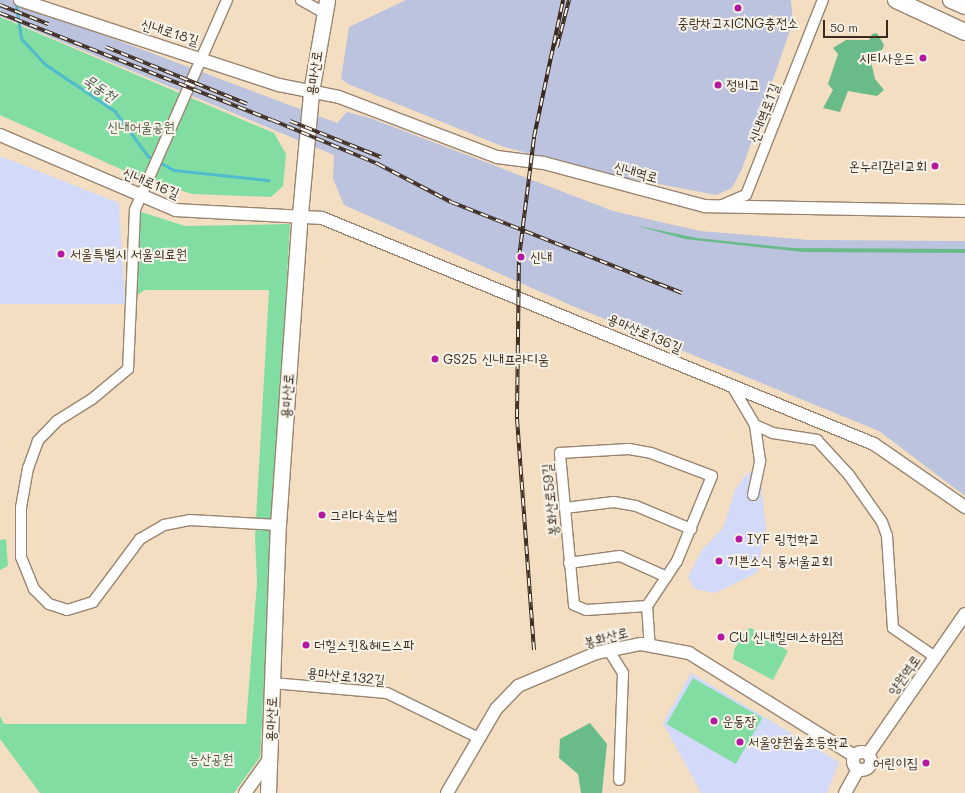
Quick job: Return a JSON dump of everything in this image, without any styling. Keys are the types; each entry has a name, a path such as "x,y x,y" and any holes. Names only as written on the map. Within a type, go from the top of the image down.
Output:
{"highway":[{"path":"896,0 965,32"},
{"path":"951,0 965,6"}],"main road":[{"name":"용마산로","path":"268,793 278,525 300,214 311,92 325,6"}],"street":[{"path":"227,0 200,57 135,210 128,369 92,399 43,433 28,468 21,507 21,557 34,589 56,608 79,608 93,602 140,539 164,525 190,520 278,525"},
{"path":"301,0 325,6"},
{"name":"신내역로1길","path":"704,206 727,204 746,195 823,0"},
{"name":"신내로18길","path":"24,1 200,57 279,85 311,92"},
{"name":"신내역로","path":"311,92 339,97 497,156 544,163 704,206 965,211"},
{"name":"신내로16길","path":"0,135 141,197 186,212 300,214"},
{"name":"용마산로136길","path":"300,214 322,218 457,271 874,444 965,507"},
{"path":"732,386 755,425 760,461 752,495"},
{"path":"755,425 773,433 817,440 849,475 882,522 887,536 893,628 935,657"},
{"name":"봉화산로59길","path":"629,449 651,453 712,476 691,528 667,577 647,606 580,608 572,601 560,453 629,449"},
{"path":"565,508 614,502 641,508 691,528"},
{"path":"569,563 620,556 667,577"},
{"path":"647,606 650,645"},
{"name":"양원역로","path":"868,754 965,614"},
{"name":"봉화산로","path":"449,792 496,709 518,686 608,649 650,645 689,653 853,755"},
{"path":"608,649 623,673 619,780"},
{"name":"용마산로132길","path":"272,683 387,693 479,738"},
{"path":"859,752 868,754 872,762 870,768 858,770 854,765 853,755 859,752"},
{"path":"245,793 270,758"},
{"path":"845,793 858,770"}],"shaded area":[{"path":"0,0 11,0 337,123 347,112 370,118 613,211 700,231 809,240 965,241 965,496 879,431 575,307 344,205 333,179 334,155 0,16"},
{"path":"406,0 791,0 793,22 742,169 732,188 716,195 617,176 504,147 348,84 341,79 349,27"},
{"name":"서울특별시 서울의료원","path":"0,156 119,203 125,304 0,304"},
{"name":"IYF 링컨학교","path":"759,465 766,528 757,573 715,593 695,589 688,577 702,550 723,528 735,490 744,477"},
{"name":"서울양원숲초등학교","path":"691,673 839,762 827,793 701,793 663,723"}],"green space":[{"name":"신내어울공원","path":"0,17 274,133 286,154 283,186 271,197 192,194 125,171 0,115"},
{"path":"877,33 884,45 882,50 869,53 875,79 884,90 877,96 848,91 840,112 823,108 833,90 828,84 838,54 833,48 846,40 869,40 872,34"},
{"name":"능산공원","path":"135,210 185,226 290,224 260,757 234,793 40,793 0,739 0,716 4,724 246,724 257,582 255,537 269,290 145,290 133,297"},
{"path":"634,225 697,238 793,248 965,249 965,253 803,252 685,239"},
{"path":"6,539 8,566 0,570 0,540"},
{"path":"751,628 788,651 773,680 733,659 734,650 746,630"},
{"name":"운동장","path":"693,678 762,718 736,764 666,724"},
{"path":"590,723 607,744 602,793 581,793 578,774 559,758 560,739"}],"waterway":[{"name":"묵동천","path":"16,3 22,39 45,64 115,111 148,156 155,160"},
{"name":"묵동천","path":"159,162 174,170 268,180"}],"railway":[{"path":"534,650 517,417 519,258 534,137 563,0"},
{"path":"557,47 569,0"},
{"path":"0,5 48,24"},
{"path":"0,13 272,120 378,164 451,202 682,293"},
{"path":"106,47 247,104"},
{"path":"290,121 381,157"}],"place":[{"name":"중랑차고지CNG충전소","path":"738,8"},
{"name":"시티사운드","path":"923,58"},
{"name":"정비고","path":"718,85"},
{"name":"온누리감리교회","path":"935,166"},
{"name":"서울특별시 서울의료원","path":"61,254"},
{"name":"신내","path":"521,257"},
{"name":"GS25 신내프라디움","path":"435,359"},
{"name":"그리다속눈썹","path":"322,515"},
{"name":"IYF 링컨학교","path":"739,539"},
{"name":"기쁜소식 동서울교회","path":"719,561"},
{"name":"CU 신내힐데스하임점","path":"721,637"},
{"name":"더힐스킨&헤드스파","path":"306,645"},
{"name":"운동장","path":"714,721"},
{"name":"서울양원숲초등학교","path":"740,742"},
{"name":"어린이집","path":"926,763"}]}
